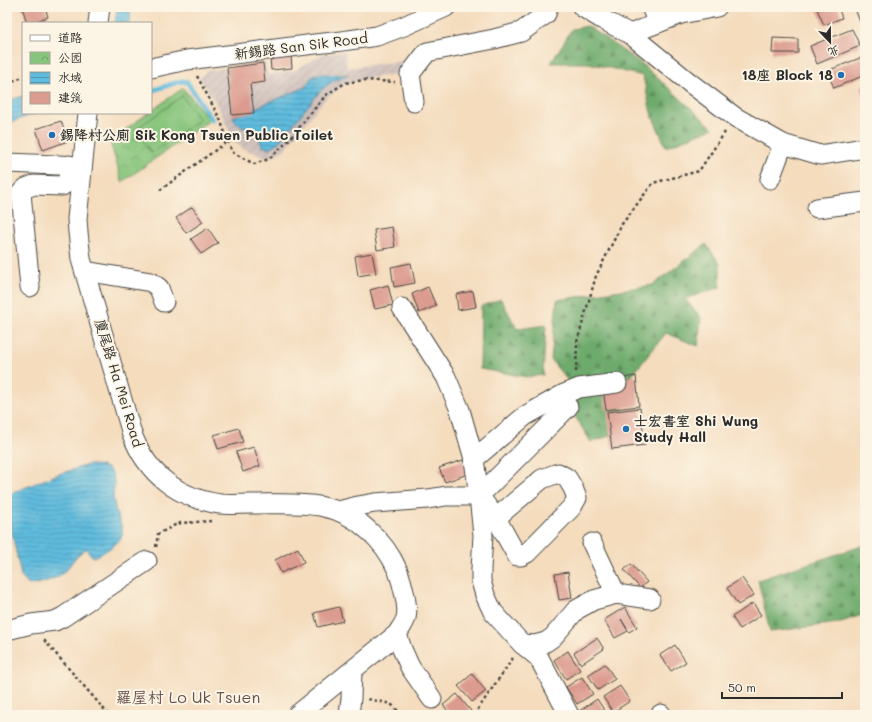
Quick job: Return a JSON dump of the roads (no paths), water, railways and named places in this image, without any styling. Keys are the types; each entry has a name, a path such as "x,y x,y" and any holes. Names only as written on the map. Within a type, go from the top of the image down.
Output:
{"street":[{"path":"98,22 100,7"},
{"name":"新錫路 San Sik Road","path":"152,68 187,60 377,36 404,26 446,7"},
{"path":"414,102 410,74 427,52 494,39 521,32 546,14 548,7"},
{"path":"582,7 630,34 690,83 736,117 783,144 820,155 865,148"},
{"path":"630,34 654,15 681,14 717,7"},
{"name":"廈尾路 Ha Mei Road","path":"88,114 76,166 78,232 82,259 132,434 141,454 155,472 172,486 193,497 221,504 303,504 320,506 339,511 352,517 381,543 394,563 403,585 406,618 397,634"},
{"path":"770,179 783,144"},
{"path":"7,163 76,166 66,184 62,186 34,185 26,188 21,193 30,286"},
{"path":"817,208 865,202"},
{"path":"85,271 151,282 159,288 164,302"},
{"path":"402,308 446,377 460,410 474,459 483,535 481,569 482,581 486,595 493,612 522,644 539,658 569,715"},
{"path":"474,459 525,416 564,394 579,388 617,383"},
{"path":"339,511 375,503 428,499 446,496 479,496 568,408"},
{"path":"479,496 496,518 517,556 527,553 572,507 577,498 567,478 558,473 542,479 496,518"},
{"path":"592,543 616,594"},
{"path":"7,630 31,624 56,621 147,560"},
{"path":"522,644 535,645 546,642 553,637 576,610 594,600 616,594 650,599"},
{"path":"297,715 397,634 410,667 432,699"},
{"path":"350,706 352,671"}],"water":[{"path":"117,7 131,7 130,22 115,22"},
{"path":"319,74 349,75 333,81 321,90 278,143 269,148 262,146 259,137 236,123 233,117 306,87 311,78"},
{"path":"22,96 22,114 33,114 7,124 7,101"},
{"path":"87,465 103,466 112,474 114,481 113,498 123,533 122,536 114,545 96,556 93,557 86,549 82,551 61,575 32,585 28,584 21,576 7,509 12,493 56,475"}],"waterway":[{"path":"152,91 181,81 187,82 212,120"}],"place":[{"name":"18座 Block 18","path":"841,75"},
{"name":"錫降村公廁 Sik Kong Tsuen Public Toilet","path":"52,135"},
{"name":"士宏書室 Shi Wung Study Hall","path":"626,429"}],"district":[{"name":"羅屋村 Lo Uk Tsuen","path":"188,697"}]}
